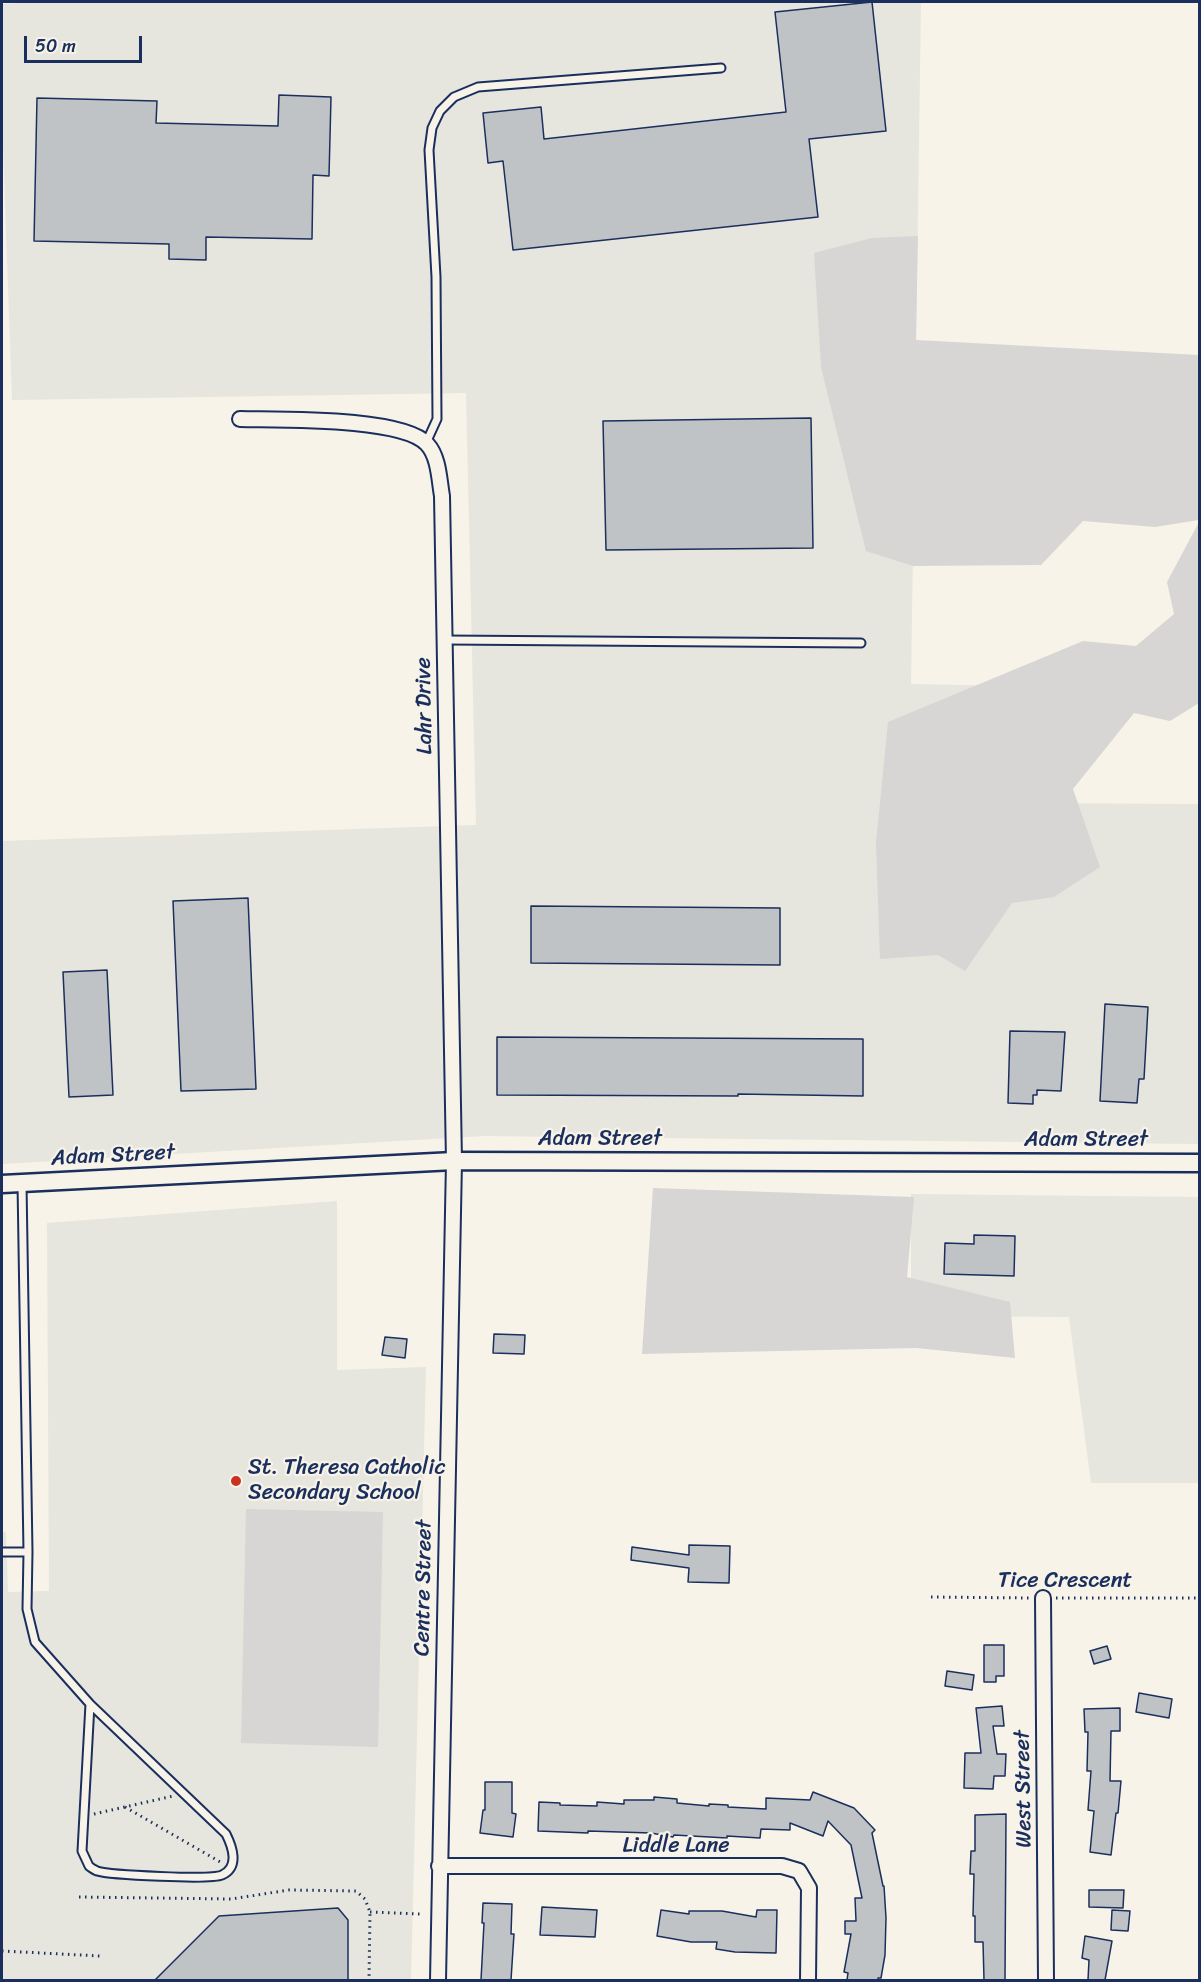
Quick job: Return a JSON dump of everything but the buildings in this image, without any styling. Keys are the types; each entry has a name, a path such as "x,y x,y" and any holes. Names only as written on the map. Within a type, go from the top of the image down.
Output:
{"street":[{"path":"240,419 376,425 413,435 426,443"},
{"name":"Lahr Drive","path":"426,443 436,457 442,496 454,1161"},
{"name":"Adam Street","path":"2,1184 454,1161 1200,1163"},
{"name":"Centre Street","path":"438,1980 454,1161"},
{"name":"West Street","path":"1043,1598 1046,1980"},
{"name":"Liddle Lane","path":"439,1866 782,1866 800,1871 809,1888 808,1980"}],"lane":[{"path":"426,443 437,419 436,277 429,150 432,128 440,111 454,97 478,87 721,68"},
{"path":"445,640 861,643"},
{"path":"22,1184 27,1609 35,1642 90,1704 226,1834 233,1848 233,1860 230,1868 223,1875 206,1878 96,1870 89,1866 82,1851 90,1704"},
{"path":"2,1552 27,1552"}],"path":[{"name":"Tice Crescent","path":"931,1598 1200,1598"},
{"path":"84,1816 184,1794"},
{"path":"125,1807 230,1868"},
{"path":"79,1897 231,1899 289,1890 357,1891 365,1899 370,1912 369,1980"},
{"path":"370,1912 420,1914"},
{"path":"2,1951 100,1956"}],"shaded area":[{"path":"34,2 921,2 911,684 1007,686 1008,803 1199,804 1199,1144 484,1136 2,1164 2,841 476,825 466,393 12,400 2,117 2,4"},
{"path":"918,236 916,340 1199,355 1199,520 1155,527 1083,521 1041,565 913,566 866,551 821,367 814,253 872,238"},
{"path":"1199,522 1199,703 1170,721 1134,713 1073,789 1100,867 1054,897 1012,903 965,971 938,955 880,959 876,843 888,722 1083,641 1136,646 1174,614 1167,582"},
{"path":"653,1188 914,1197 907,1277 1010,1302 1015,1358 916,1348 642,1354"},
{"path":"911,1194 1199,1197 1199,1483 1091,1483 1069,1317 911,1316"},
{"name":"St. Theresa Catholic Secondary School","path":"337,1201 337,1370 426,1367 411,1980 2,1980 2,1532 6,1532 8,1592 49,1591 47,1223"},
{"path":"246,1509 383,1512 378,1747 241,1743"}],"place":[{"name":"St. Theresa Catholic Secondary School","path":"236,1481"}]}
